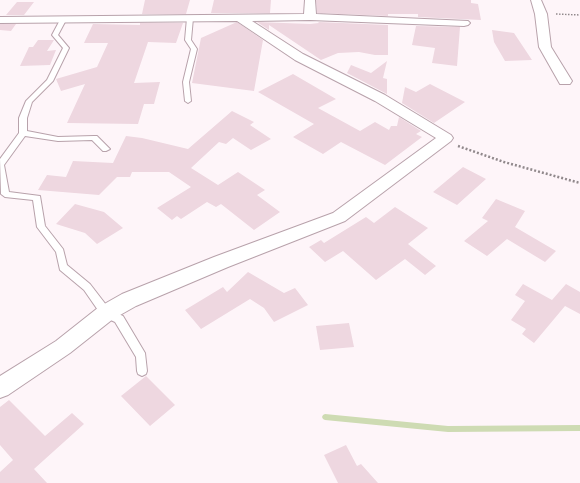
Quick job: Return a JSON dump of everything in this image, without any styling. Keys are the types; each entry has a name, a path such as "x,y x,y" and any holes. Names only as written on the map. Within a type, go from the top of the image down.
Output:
{"street":[{"path":"310,0 310,17"},
{"path":"536,0 541,14 545,47 566,81"},
{"path":"0,388 63,346 106,313 129,300 214,264 339,217 446,138 380,98 299,57 238,17"},
{"path":"0,20 310,17 464,23"}],"lane":[{"path":"188,101 186,82 194,49 188,40 190,18"},
{"path":"63,20 55,35 66,48 50,81 29,101 23,118 23,133 0,165 5,194 37,198 41,227 60,251 64,267 87,287 106,313 119,319 141,356 142,371"},
{"path":"23,133 58,139 94,138 106,149"}],"path":[{"path":"541,14 580,15"},
{"path":"446,138 464,150 580,183"}],"building":[{"path":"145,0 190,0 186,14 142,14"},
{"path":"214,0 271,0 270,13 211,13"},
{"path":"316,0 471,0 471,3 478,4 481,20 418,17 418,14 388,14 388,16 317,13"},
{"path":"17,2 34,2 24,15 6,15"},
{"path":"237,22 263,40 254,91 192,83 201,38"},
{"path":"257,22 310,24 319,23 318,22 388,25 388,55 375,55 359,52 338,53 321,60 269,25 269,30"},
{"path":"140,23 183,23 176,43 148,42 134,83 160,82 154,104 144,104 138,124 67,123 85,84 61,91 56,79 97,67 108,43 84,43 93,24 140,25"},
{"path":"0,24 16,24 11,31 0,30"},
{"path":"416,26 460,27 457,66 432,63 435,48 412,45"},
{"path":"492,30 514,33 532,60 505,61 494,42"},
{"path":"38,40 54,40 47,51 56,50 50,65 20,66 29,47 33,47"},
{"path":"387,61 383,78 387,79 387,94 347,73 351,65 371,73"},
{"path":"293,74 336,99 318,108 360,131 375,122 389,130 391,126 397,126 399,117 421,131 416,134 422,137 385,165 341,142 323,154 293,137 314,124 258,92"},
{"path":"430,84 465,102 434,123 402,103 405,87 416,92"},
{"path":"232,111 254,122 250,125 271,139 251,150 233,138 226,144 219,142 191,168 218,185 238,172 265,190 257,195 280,212 254,230 221,204 216,207 207,202 181,219 177,216 172,220 157,208 191,187 169,172 132,172 130,177 117,177 99,195 38,190 47,175 66,177 73,161 113,163 126,136 142,138 188,149"},
{"path":"463,167 486,179 457,205 433,192"},
{"path":"496,199 525,211 515,227 556,251 545,262 507,239 487,256 464,241 488,221 482,218"},
{"path":"75,204 104,212 123,228 97,244 85,233 56,224"},
{"path":"395,207 428,228 408,244 436,266 425,275 405,259 376,280 343,251 325,262 309,247 321,240 324,243 366,217 374,223"},
{"path":"248,272 284,293 295,288 308,305 274,322 264,308 250,299 201,329 185,310 223,287 227,292"},
{"path":"523,284 552,300 566,284 580,292 580,314 565,306 534,343 522,334 526,329 511,320 525,301 515,295"},
{"path":"349,323 354,347 320,350 316,326"},
{"path":"146,376 175,405 150,426 121,396"},
{"path":"9,400 45,436 72,413 84,424 34,469 47,483 0,483 0,472 13,460 0,445 0,407"},
{"path":"346,445 357,466 361,464 378,483 338,483 324,455"}],"waterway":[{"path":"325,417 448,429 580,428"}]}
